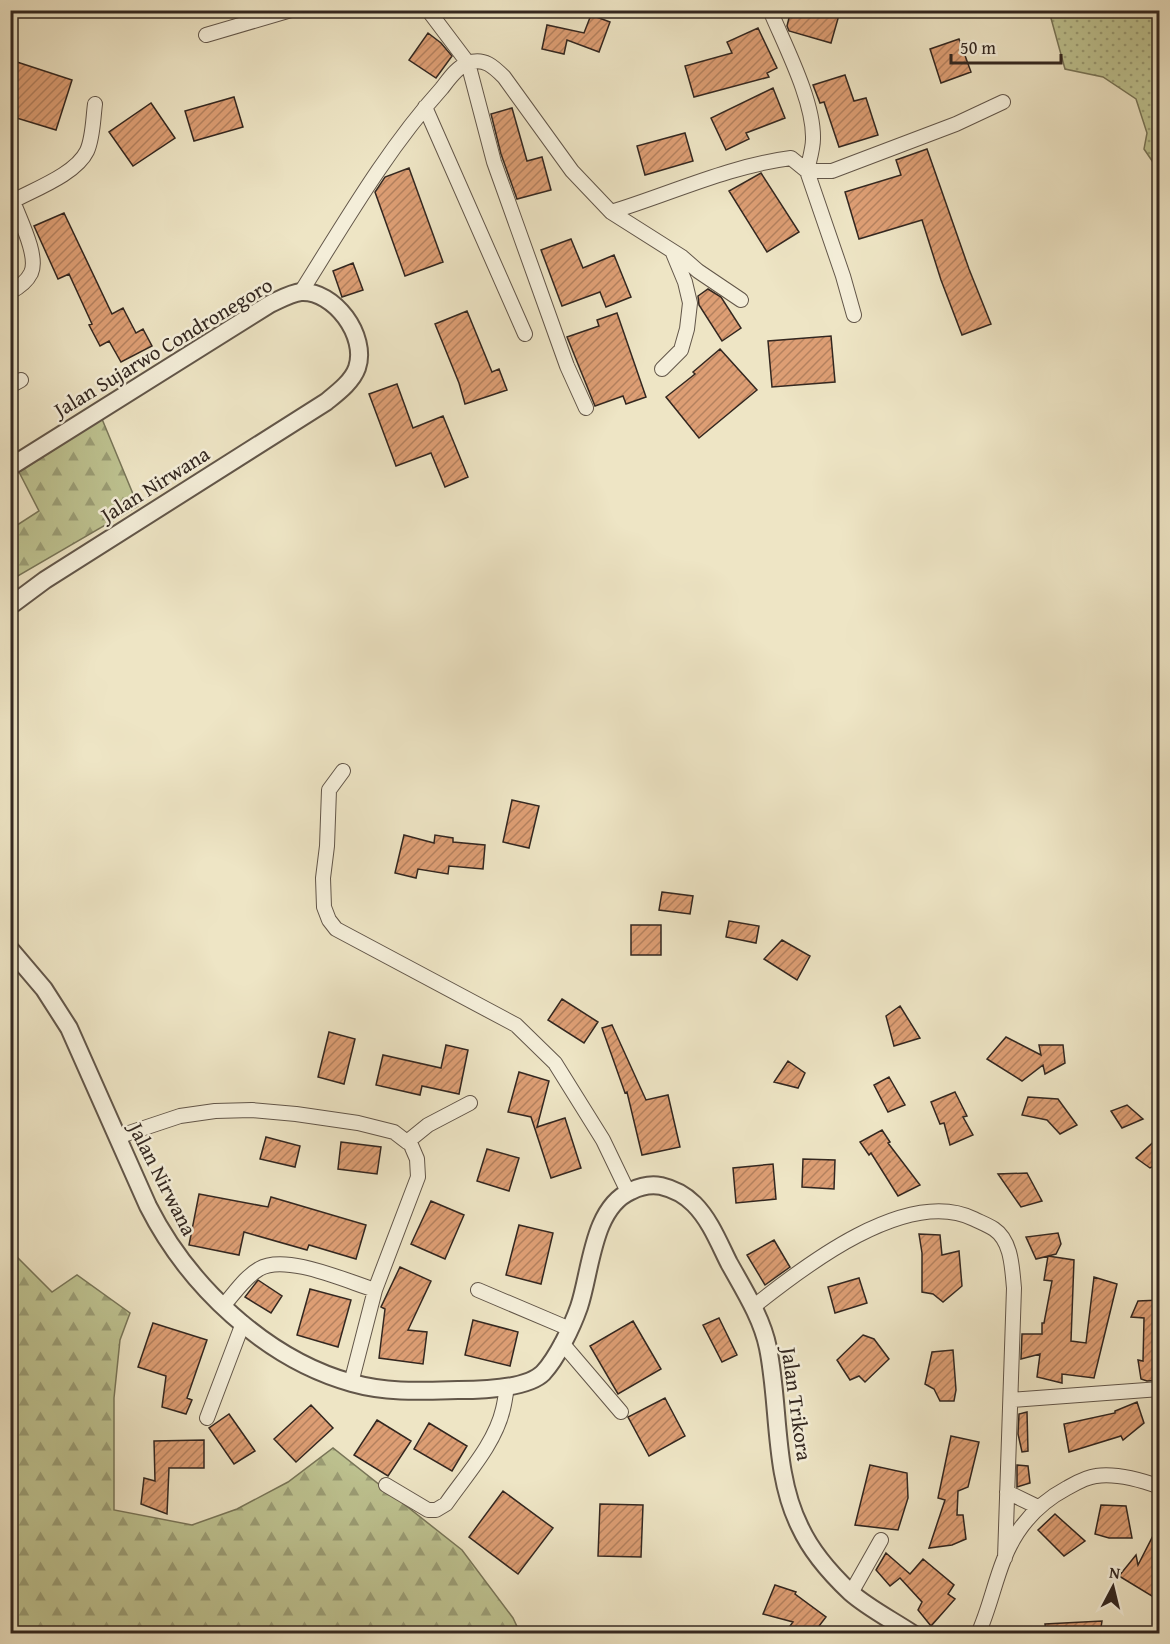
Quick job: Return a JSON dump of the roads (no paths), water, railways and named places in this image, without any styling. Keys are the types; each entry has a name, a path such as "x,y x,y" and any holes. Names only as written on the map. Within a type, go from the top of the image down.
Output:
{"street":[{"path":"206,35 291,10"},
{"path":"428,10 468,63 494,162 567,366 586,408"},
{"path":"770,10 798,76 810,114 813,139 807,171 854,315"},
{"path":"301,292 364,191 425,107 456,71 468,63 477,61 492,64 504,76 572,171 611,212 682,257 698,271 741,300"},
{"path":"611,212 676,189 771,161 791,158 807,171 832,171 956,124 1003,102"},
{"path":"10,292 24,282 31,273 33,254 12,200 69,171 81,160 90,142 94,104"},
{"path":"425,107 525,334"},
{"path":"662,369 681,350 687,329 690,303 685,282 673,253"},
{"name":"Jalan Sujarwo Condronegoro","path":"10,467 270,304 301,292 326,298 347,318 359,343 357,369 342,389 326,402"},
{"name":"Jalan Nirwana","path":"10,606 45,580 326,402"},
{"path":"343,771 329,790 327,846 323,878 324,907 329,920 336,929 516,1025 555,1063 635,1189"},
{"name":"Jalan Nirwana","path":"10,950 44,989 69,1028 162,1234 183,1264 222,1306 291,1357 351,1383 396,1391 476,1390 521,1384 539,1377 546,1370 566,1336 580,1306 593,1248 606,1214 617,1199 635,1189"},
{"path":"407,1142 428,1125 470,1103"},
{"path":"117,1137 180,1116 215,1111 252,1110 358,1123 394,1132 411,1145 417,1159 418,1177 375,1290 351,1383"},
{"name":"Jalan Trikora","path":"635,1189 663,1186 681,1193 706,1218 753,1307 768,1348 784,1480 800,1527 825,1565 851,1593 913,1634"},
{"path":"753,1307 812,1262 856,1236 893,1220 927,1213 949,1212 968,1216 996,1229 1004,1239 1009,1252 1014,1288 1005,1558"},
{"path":"222,1306 255,1271 276,1263 294,1264 375,1290"},
{"path":"478,1290 566,1336 621,1412"},
{"path":"207,1418 243,1323"},
{"path":"386,1485 428,1510 436,1510 446,1504 485,1448 497,1425 503,1409 507,1386"},
{"path":"1011,1400 1160,1389"},
{"path":"978,1634 1005,1558 1021,1527 1047,1499 1072,1485 1096,1476 1113,1475 1160,1487"},
{"path":"1007,1492 1038,1507"},
{"path":"851,1593 881,1539"}]}
